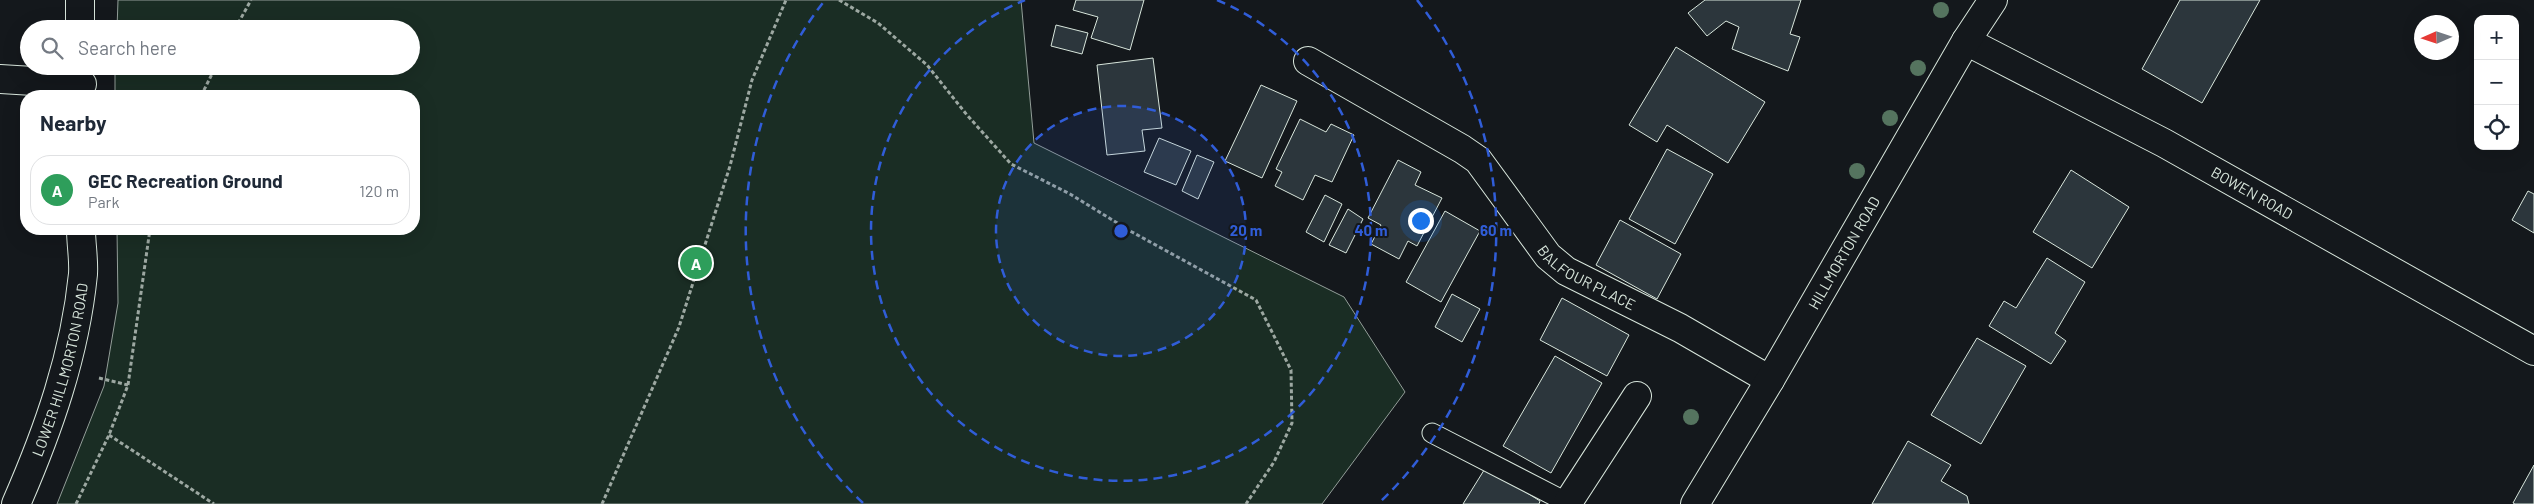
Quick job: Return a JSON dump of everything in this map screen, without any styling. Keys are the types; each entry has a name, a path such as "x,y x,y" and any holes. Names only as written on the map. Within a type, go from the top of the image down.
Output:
{"main road":[{"path":"80,0 80,20"},
{"name":"HILLMORTON ROAD","path":"1695,504 1770,380 1966,41 1993,0"},
{"name":"BOWEN ROAD","path":"1966,41 2164,143 2534,351"},
{"name":"BALFOUR PLACE","path":"1308,61 1478,160 1548,256 1566,271 1680,328 1770,380"},
{"path":"0,79 82,82"},
{"name":"LOWER HILLMORTON ROAD","path":"16,504 38,453 66,371 83,273 81,235"},
{"path":"1568,504 1637,396"}],"lane":[{"path":"1432,433 1568,504"}],"path":[{"path":"240,20 251,0"},
{"path":"602,504 679,327 727,175 752,80 786,0"},
{"path":"839,0 878,23 927,65 966,115 1011,164 1070,194 1132,232 1256,300 1290,370 1292,423 1274,462 1246,504"},
{"path":"204,90 212,75"},
{"path":"76,504 109,435 128,385 149,235"},
{"path":"109,435 214,504"}],"green space":[{"path":"118,0 1021,0 1034,143 1344,297 1405,392 1322,504 57,504 104,386 118,303 117,235 420,235 420,90 115,90 115,75 420,75 420,20 117,20"}],"building":[{"path":"1076,0 1144,0 1130,50 1091,38 1098,17 1073,10"},
{"path":"1705,0 1801,0 1790,34 1800,37 1788,71 1732,49 1739,27 1726,21 1707,36 1688,13"},
{"path":"2180,0 2260,0 2202,103 2142,69"},
{"path":"1056,25 1088,33 1082,54 1051,46"},
{"path":"1676,47 1765,102 1728,163 1667,125 1657,142 1629,125"},
{"path":"1153,58 1162,128 1142,130 1145,151 1107,155 1097,65"},
{"path":"1261,85 1297,101 1262,178 1225,161"},
{"path":"1300,119 1326,132 1331,124 1354,135 1332,182 1315,175 1303,200 1275,186 1282,172 1276,169"},
{"path":"1159,138 1191,151 1176,185 1144,172"},
{"path":"1667,149 1713,174 1675,244 1629,219"},
{"path":"1197,155 1214,162 1198,199 1182,191"},
{"path":"1398,160 1421,172 1415,185 1442,198 1417,246 1408,241 1399,259 1371,244 1381,225 1368,218"},
{"path":"2071,170 2129,207 2092,268 2033,232"},
{"path":"2528,191 2534,194 2534,233 2512,220"},
{"path":"1325,195 1342,204 1324,242 1306,232"},
{"path":"1348,209 1363,219 1346,253 1329,245"},
{"path":"1445,211 1480,231 1441,302 1406,282"},
{"path":"1620,220 1681,254 1657,299 1596,265"},
{"path":"2047,258 2085,282 2055,333 2066,341 2051,364 1989,326 2004,301 2016,308"},
{"path":"1452,294 1480,309 1462,342 1435,327"},
{"path":"1562,298 1629,335 1607,376 1540,340"},
{"path":"1977,338 2026,366 1981,444 1931,415"},
{"path":"1555,356 1602,383 1551,473 1503,446"},
{"path":"1908,441 1951,465 1941,481 1967,496 1969,504 1872,504"},
{"path":"2534,465 2534,504 2513,503"},
{"path":"1486,467 1540,501 1539,504 1463,504"}],"place":[{"name":"GEC Recreation Ground","path":"696,263"}]}
